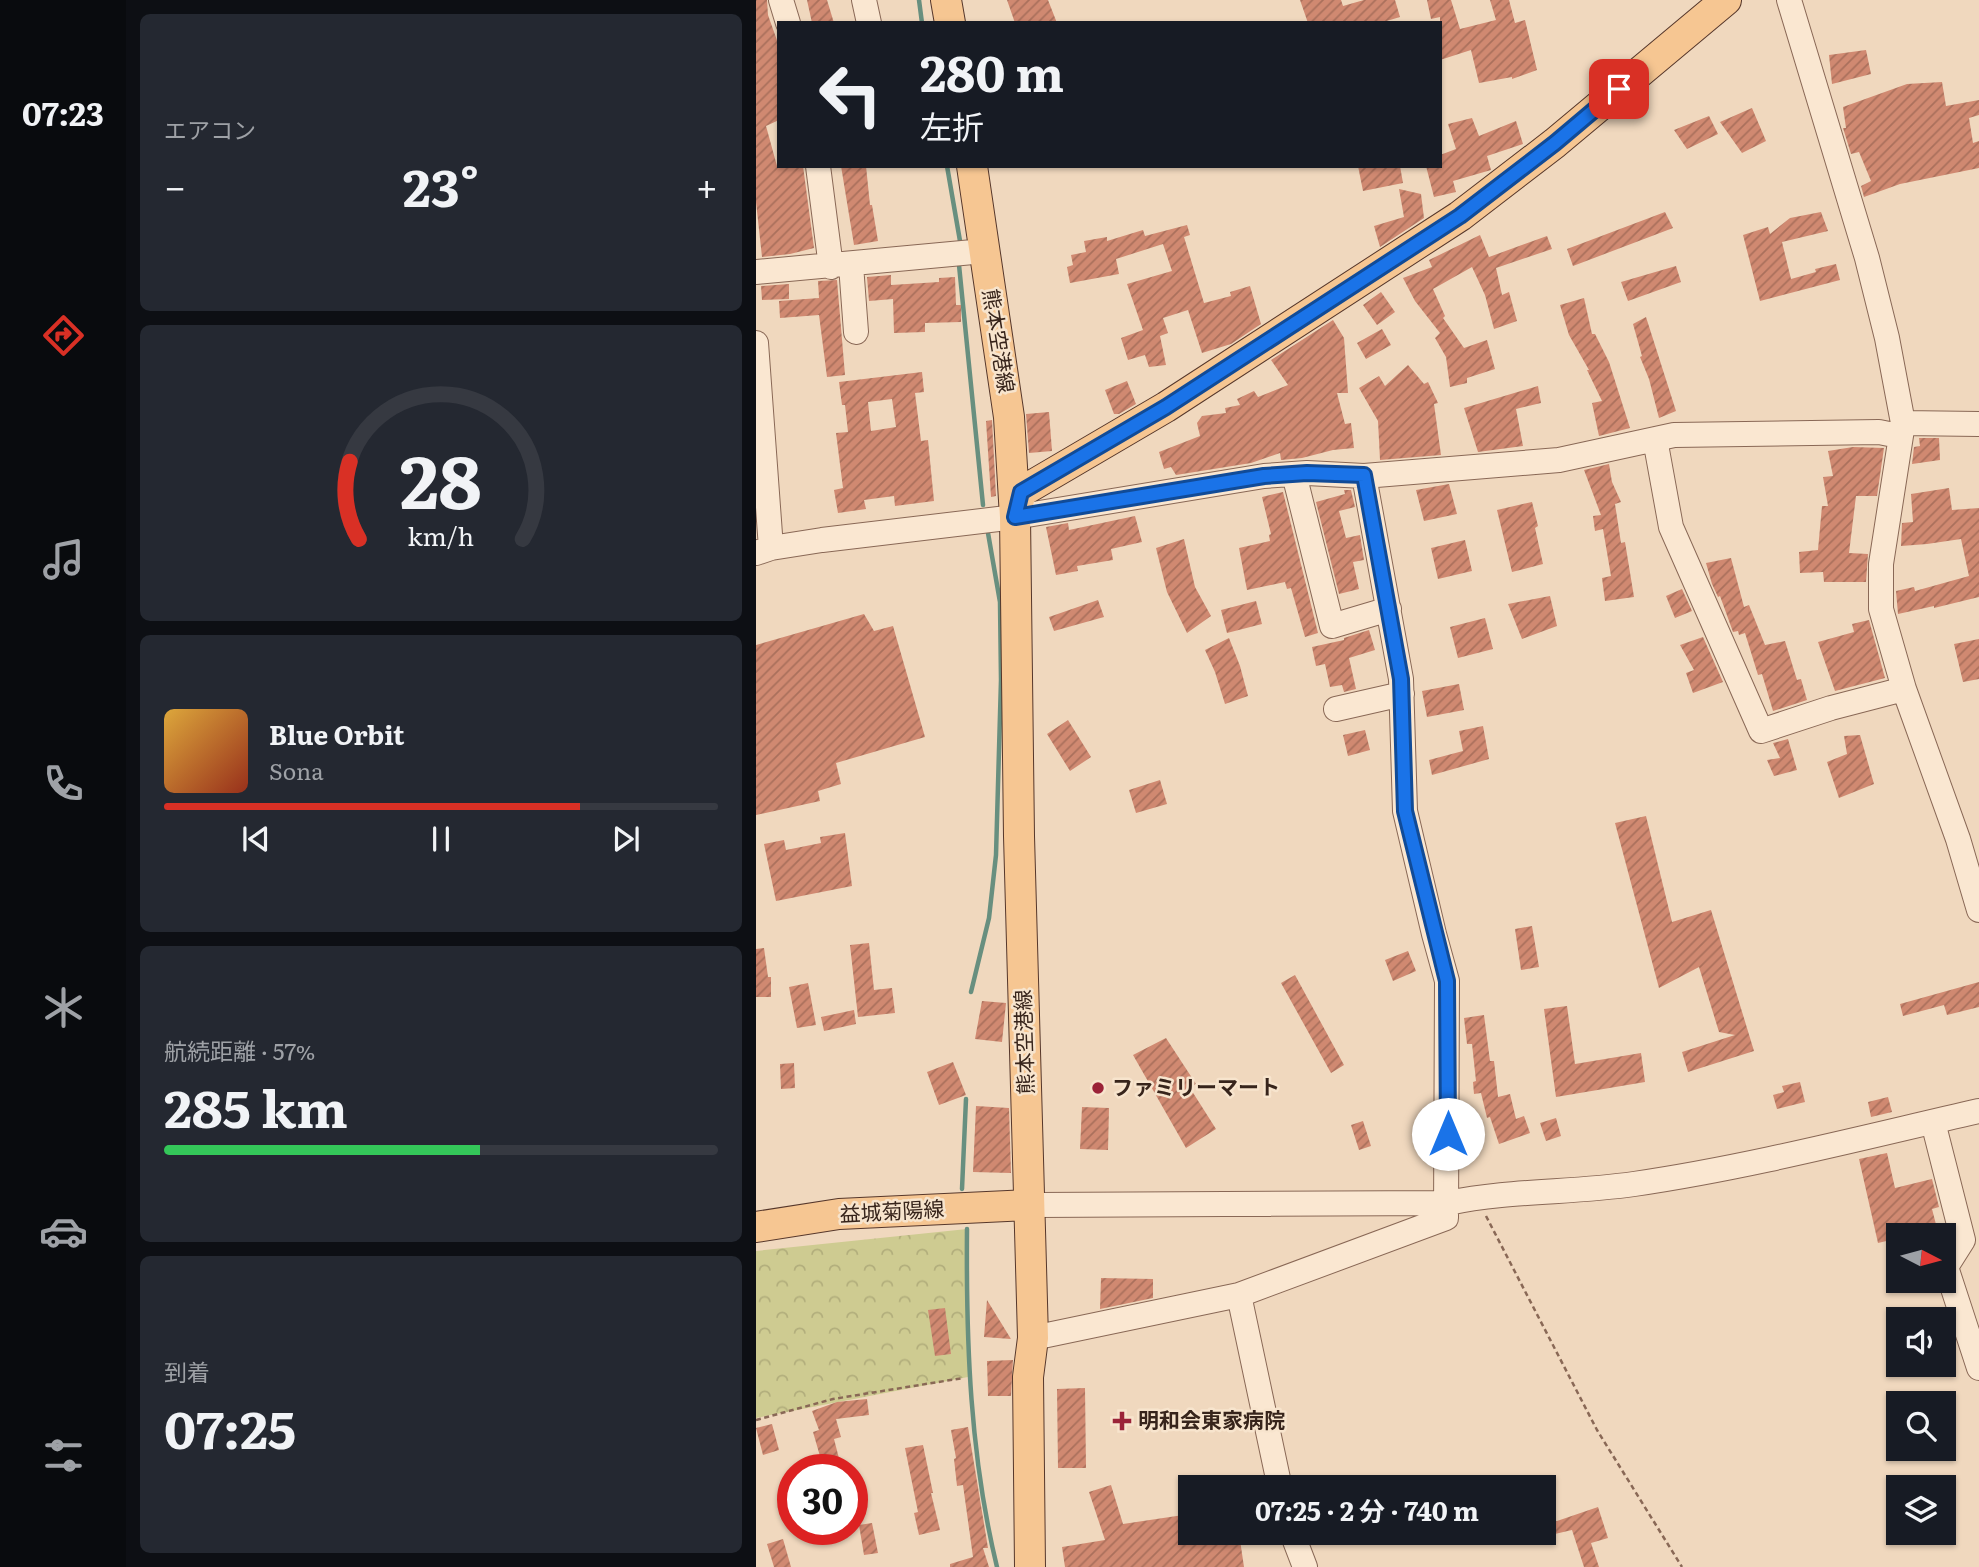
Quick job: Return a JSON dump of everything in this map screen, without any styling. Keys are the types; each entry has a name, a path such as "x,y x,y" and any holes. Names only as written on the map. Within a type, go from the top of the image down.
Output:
{"main road":[{"path":"946,0 950,21"},
{"name":"熊本空港線","path":"1015,517 1021,492 1166,407 1460,216 1555,143 1726,0"},
{"name":"熊本空港線","path":"971,168 1009,417 1015,517 1019,836 1033,1205 1033,1338 1028,1377 1030,1567"},
{"name":"益城菊陽線","path":"756,1227 839,1214 1033,1205"}],"street":[{"path":"781,0 787,21"},
{"path":"864,0 869,21"},
{"path":"1789,0 1867,258 1887,338 1901,429 1881,564 1881,609 1904,689 1958,839 1979,910"},
{"path":"818,168 856,332"},
{"path":"756,272 984,251"},
{"path":"756,343 763,551 822,540 1015,517 1264,476 1364,475 1559,460 1674,435 1879,432 1979,424"},
{"path":"1655,439 1671,527 1761,731 1831,708 1904,689"},
{"path":"1294,474 1332,626 1389,609"},
{"path":"1033,1338 1239,1295 1446,1218 1447,981 1405,811 1402,694 1364,475"},
{"path":"1336,709 1402,694"},
{"path":"1033,1205 1448,1203 1477,1197 1633,1184 1802,1152 1979,1111"},
{"path":"1933,1122 1964,1240 1946,1268 1979,1368"},
{"path":"1239,1295 1277,1475"},
{"path":"1297,1545 1305,1567"}],"path":[{"path":"1477,1197 1597,1430 1682,1567"},
{"path":"756,1420 833,1399 963,1378"}],"green space":[{"path":"967,1229 968,1377 756,1418 756,1251"}],"building":[{"path":"756,0 767,0 768,15 777,40 777,121 766,126 777,168 803,168 814,248 762,257 756,202"},
{"path":"807,0 827,0 833,21 812,21"},
{"path":"1007,0 1048,0 1056,21 1014,21"},
{"path":"1300,0 1341,0 1343,6 1364,0 1395,0 1400,17 1387,21 1307,21"},
{"path":"1427,0 1451,0 1460,29 1496,20 1490,0 1509,0 1515,23 1525,20 1537,70 1512,79 1479,83 1471,50 1442,59 1442,21 1440,17 1431,19"},
{"path":"1866,50 1871,74 1832,84 1829,55"},
{"path":"1942,82 1946,106 1979,100 1979,115 1969,118 1973,143 1979,141 1979,168 1900,184 1864,197 1861,186 1871,181 1859,152 1851,154 1843,128 1846,128 1843,107 1907,84"},
{"path":"1752,108 1766,141 1742,153 1720,122"},
{"path":"1709,116 1718,134 1687,149 1674,130"},
{"path":"1472,118 1479,136 1516,121 1523,144 1487,156 1491,170 1453,181 1456,192 1434,197 1427,168 1442,168 1442,154 1456,149 1448,124"},
{"path":"841,168 866,168 870,205 878,241 854,245"},
{"path":"1358,168 1400,168 1403,183 1363,191"},
{"path":"1399,189 1421,194 1424,218 1380,247 1374,226 1404,217"},
{"path":"1665,212 1673,228 1573,266 1567,249"},
{"path":"1821,212 1828,231 1782,242 1791,279 1836,264 1840,280 1760,301 1743,235 1768,227 1770,234 1790,218"},
{"path":"1187,225 1190,235 1184,237 1204,303 1231,296 1230,292 1250,286 1261,324 1231,344 1202,353 1188,310 1163,318 1168,333 1160,336 1166,365 1149,367 1145,355 1128,360 1121,338 1143,330 1127,284 1172,271 1163,244 1116,259 1119,274 1070,283 1067,267 1073,265 1071,255 1086,252 1084,241 1107,237 1107,241 1143,230 1145,236"},
{"path":"1480,235 1489,257 1547,236 1552,249 1496,268 1502,295 1509,292 1517,321 1494,329 1485,295 1472,267 1433,289 1445,316 1443,318 1464,348 1487,340 1495,369 1467,378 1467,383 1450,387 1446,357 1435,338 1440,333 1415,301 1403,278 1432,267 1429,260"},
{"path":"1676,266 1681,282 1628,301 1621,282"},
{"path":"891,275 891,285 939,282 939,278 955,277 956,305 961,305 961,322 925,323 925,332 894,333 893,299 869,301 867,277"},
{"path":"837,280 845,375 827,377 819,315 780,318 779,301 819,298 818,281"},
{"path":"789,284 789,299 762,300 761,286"},
{"path":"1381,292 1395,312 1377,325 1363,305"},
{"path":"1584,298 1592,334 1595,334 1609,362 1630,428 1599,436 1592,403 1602,401 1589,370 1569,335 1560,305"},
{"path":"1646,317 1676,411 1659,418 1633,324"},
{"path":"1333,320 1344,338 1348,393 1337,393 1345,424 1351,423 1354,448 1281,460 1280,453 1251,463 1176,475 1171,467 1164,469 1159,452 1200,436 1197,423 1202,416 1226,413 1225,408 1240,405 1237,399 1254,391 1258,397 1288,385 1271,360"},
{"path":"1382,329 1391,345 1366,359 1357,343"},
{"path":"1408,365 1424,384 1428,382 1438,403 1434,404 1441,455 1380,460 1378,421 1359,388 1379,376 1385,386"},
{"path":"922,372 924,392 915,393 921,441 928,440 934,501 895,506 894,496 864,500 866,509 838,513 834,490 843,488 836,433 848,432 839,382","holes":["892,399 896,427 871,431 868,402"]},
{"path":"1127,381 1136,404 1114,414 1105,390"},
{"path":"1538,386 1541,403 1516,409 1523,446 1478,452 1464,408"},
{"path":"1049,412 1052,451 1029,453 1026,414"},
{"path":"992,420 996,496 991,497 986,421"},
{"path":"1919,438 1939,438 1940,460 1912,464 1914,447 1920,446"},
{"path":"1853,447 1884,448 1877,496 1856,496 1849,553 1868,554 1866,582 1824,582 1823,572 1800,573 1799,552 1818,550 1822,506 1828,506 1823,477 1833,476 1828,451"},
{"path":"1609,464 1612,482 1621,502 1615,504 1621,543 1625,542 1634,597 1605,601 1602,578 1611,576 1603,529 1595,531 1593,516 1601,515 1584,470"},
{"path":"1449,484 1457,514 1424,521 1416,490"},
{"path":"1949,488 1952,510 1979,508 1979,597 1898,614 1896,591 1914,587 1915,591 1969,576 1961,539 1901,546 1902,523 1913,522 1911,494"},
{"path":"1344,490 1351,490 1355,507 1339,511 1346,538 1360,535 1364,560 1353,562 1359,589 1339,594 1316,502 1345,494"},
{"path":"1283,492 1318,633 1305,637 1291,588 1287,589 1285,582 1247,590 1239,548 1270,541 1271,534 1262,497"},
{"path":"1532,502 1543,564 1512,572 1497,510"},
{"path":"1135,516 1142,542 1111,549 1113,560 1077,566 1078,571 1056,575 1046,527 1068,523 1069,530"},
{"path":"1184,539 1195,587 1211,616 1187,633 1167,592 1156,548"},
{"path":"1465,540 1472,571 1438,579 1431,548"},
{"path":"1731,558 1744,607 1749,605 1765,645 1785,641 1797,680 1801,679 1807,700 1773,711 1762,674 1758,675 1745,633 1739,635 1738,631 1733,632 1706,563"},
{"path":"1682,589 1692,611 1675,618 1666,596"},
{"path":"1550,596 1557,626 1522,639 1508,604"},
{"path":"1098,600 1104,617 1054,631 1049,617"},
{"path":"1256,601 1262,624 1227,633 1221,610"},
{"path":"864,614 874,631 893,626 925,737 836,763 841,784 818,791 820,801 756,815 756,645"},
{"path":"1485,618 1493,649 1458,658 1450,627"},
{"path":"1869,620 1885,678 1835,691 1818,642 1854,632 1852,624"},
{"path":"1369,630 1375,650 1349,658 1356,689 1344,692 1342,685 1330,687 1325,664 1316,666 1312,647 1344,640"},
{"path":"1703,637 1723,682 1693,693 1686,673 1694,670 1680,645"},
{"path":"1229,638 1248,696 1225,704 1205,650"},
{"path":"1979,639 1979,679 1963,682 1954,644"},
{"path":"1459,684 1464,710 1427,717 1422,691"},
{"path":"1068,720 1091,757 1070,771 1047,734"},
{"path":"1483,726 1489,759 1432,775 1429,760 1463,751 1459,731"},
{"path":"1365,730 1370,750 1348,756 1343,735"},
{"path":"1860,735 1874,784 1839,798 1827,762 1847,754 1844,736"},
{"path":"1788,739 1797,770 1774,776 1767,760 1780,758 1773,743"},
{"path":"1160,780 1167,804 1136,813 1129,790"},
{"path":"1646,816 1672,922 1711,910 1754,1051 1688,1072 1682,1052 1735,1035 1719,1032 1699,967 1659,988 1615,823"},
{"path":"845,833 852,886 776,901 764,844 784,840 786,850 821,843 820,837"},
{"path":"1532,926 1539,967 1521,970 1515,929"},
{"path":"869,943 874,990 892,988 895,1013 858,1017 850,945"},
{"path":"764,948 768,977 771,977 771,997 756,997 756,949"},
{"path":"1408,951 1416,971 1393,981 1385,960"},
{"path":"1295,975 1344,1065 1331,1073 1281,983"},
{"path":"1979,982 1979,1007 1947,1015 1944,1005 1903,1016 1900,1004"},
{"path":"808,983 816,1025 797,1028 789,987"},
{"path":"982,1001 1006,1003 1002,1042 975,1039"},
{"path":"1567,1006 1575,1064 1641,1053 1645,1082 1556,1097 1544,1009"},
{"path":"854,1010 856,1024 824,1031 821,1017"},
{"path":"1484,1015 1490,1061 1494,1061 1498,1097 1510,1094 1516,1119 1524,1116 1530,1133 1499,1144 1490,1117 1487,1118 1481,1093 1474,1094 1473,1082 1476,1081 1472,1044 1467,1044 1464,1018"},
{"path":"1166,1038 1196,1084 1190,1088 1216,1129 1186,1148 1133,1055"},
{"path":"953,1062 966,1095 939,1105 927,1072"},
{"path":"794,1063 795,1088 781,1089 780,1064"},
{"path":"1800,1082 1805,1102 1777,1109 1773,1095 1784,1092 1782,1086"},
{"path":"1888,1097 1892,1112 1871,1117 1868,1102"},
{"path":"976,1106 1009,1108 1011,1173 973,1172"},
{"path":"1082,1107 1109,1108 1108,1150 1080,1149"},
{"path":"1556,1118 1561,1136 1546,1141 1540,1123"},
{"path":"1363,1121 1371,1146 1359,1150 1351,1125"},
{"path":"1887,1153 1895,1188 1932,1179 1939,1207 1932,1209 1936,1223 1886,1223 1886,1241 1878,1243 1859,1159"},
{"path":"1101,1278 1153,1279 1153,1298 1100,1309"},
{"path":"987,1300 1011,1339 984,1337"},
{"path":"945,1308 951,1354 935,1356 928,1310"},
{"path":"1013,1360 1011,1396 988,1396 987,1361"},
{"path":"1085,1388 1086,1468 1058,1468 1057,1389"},
{"path":"867,1399 869,1415 836,1419 841,1437 834,1439 838,1454 819,1454 813,1432 819,1430 812,1411 837,1402"},
{"path":"772,1424 779,1450 763,1455 756,1428"},
{"path":"968,1427 988,1548 983,1548 989,1567 950,1567 950,1564 973,1557 963,1485 957,1486 951,1430"},
{"path":"923,1445 940,1530 919,1535 914,1513 918,1512 905,1448"},
{"path":"1111,1485 1123,1524 1178,1516 1178,1545 1241,1545 1244,1567 1065,1567 1062,1547 1105,1540 1089,1492"},
{"path":"1598,1507 1608,1538 1591,1543 1599,1567 1584,1567 1572,1530 1556,1534 1557,1521"},
{"path":"872,1523 878,1553 864,1555 862,1545 868,1545 868,1524"},
{"path":"777,1541 777,1545 785,1545 791,1567 774,1567 767,1544"}],"waterway":[{"path":"919,0 922,21"},
{"path":"947,168 960,241"},
{"path":"959,265 983,505"},
{"path":"971,992 989,918 996,855 1001,680 1000,602 988,533"},
{"path":"962,1189 966,1099"},
{"path":"967,1229 967,1314 975,1441 997,1567"}],"place":[{"name":"ファミリーマート","path":"1098,1088"},
{"name":"明和会東家病院","path":"1122,1421"}],"route":[{"path":"1448,1134 1447,981 1405,811 1401,679 1364,475 1307,473 1264,476 1015,517 1021,492 1166,407 1460,216 1555,143 1619,89"}]}
